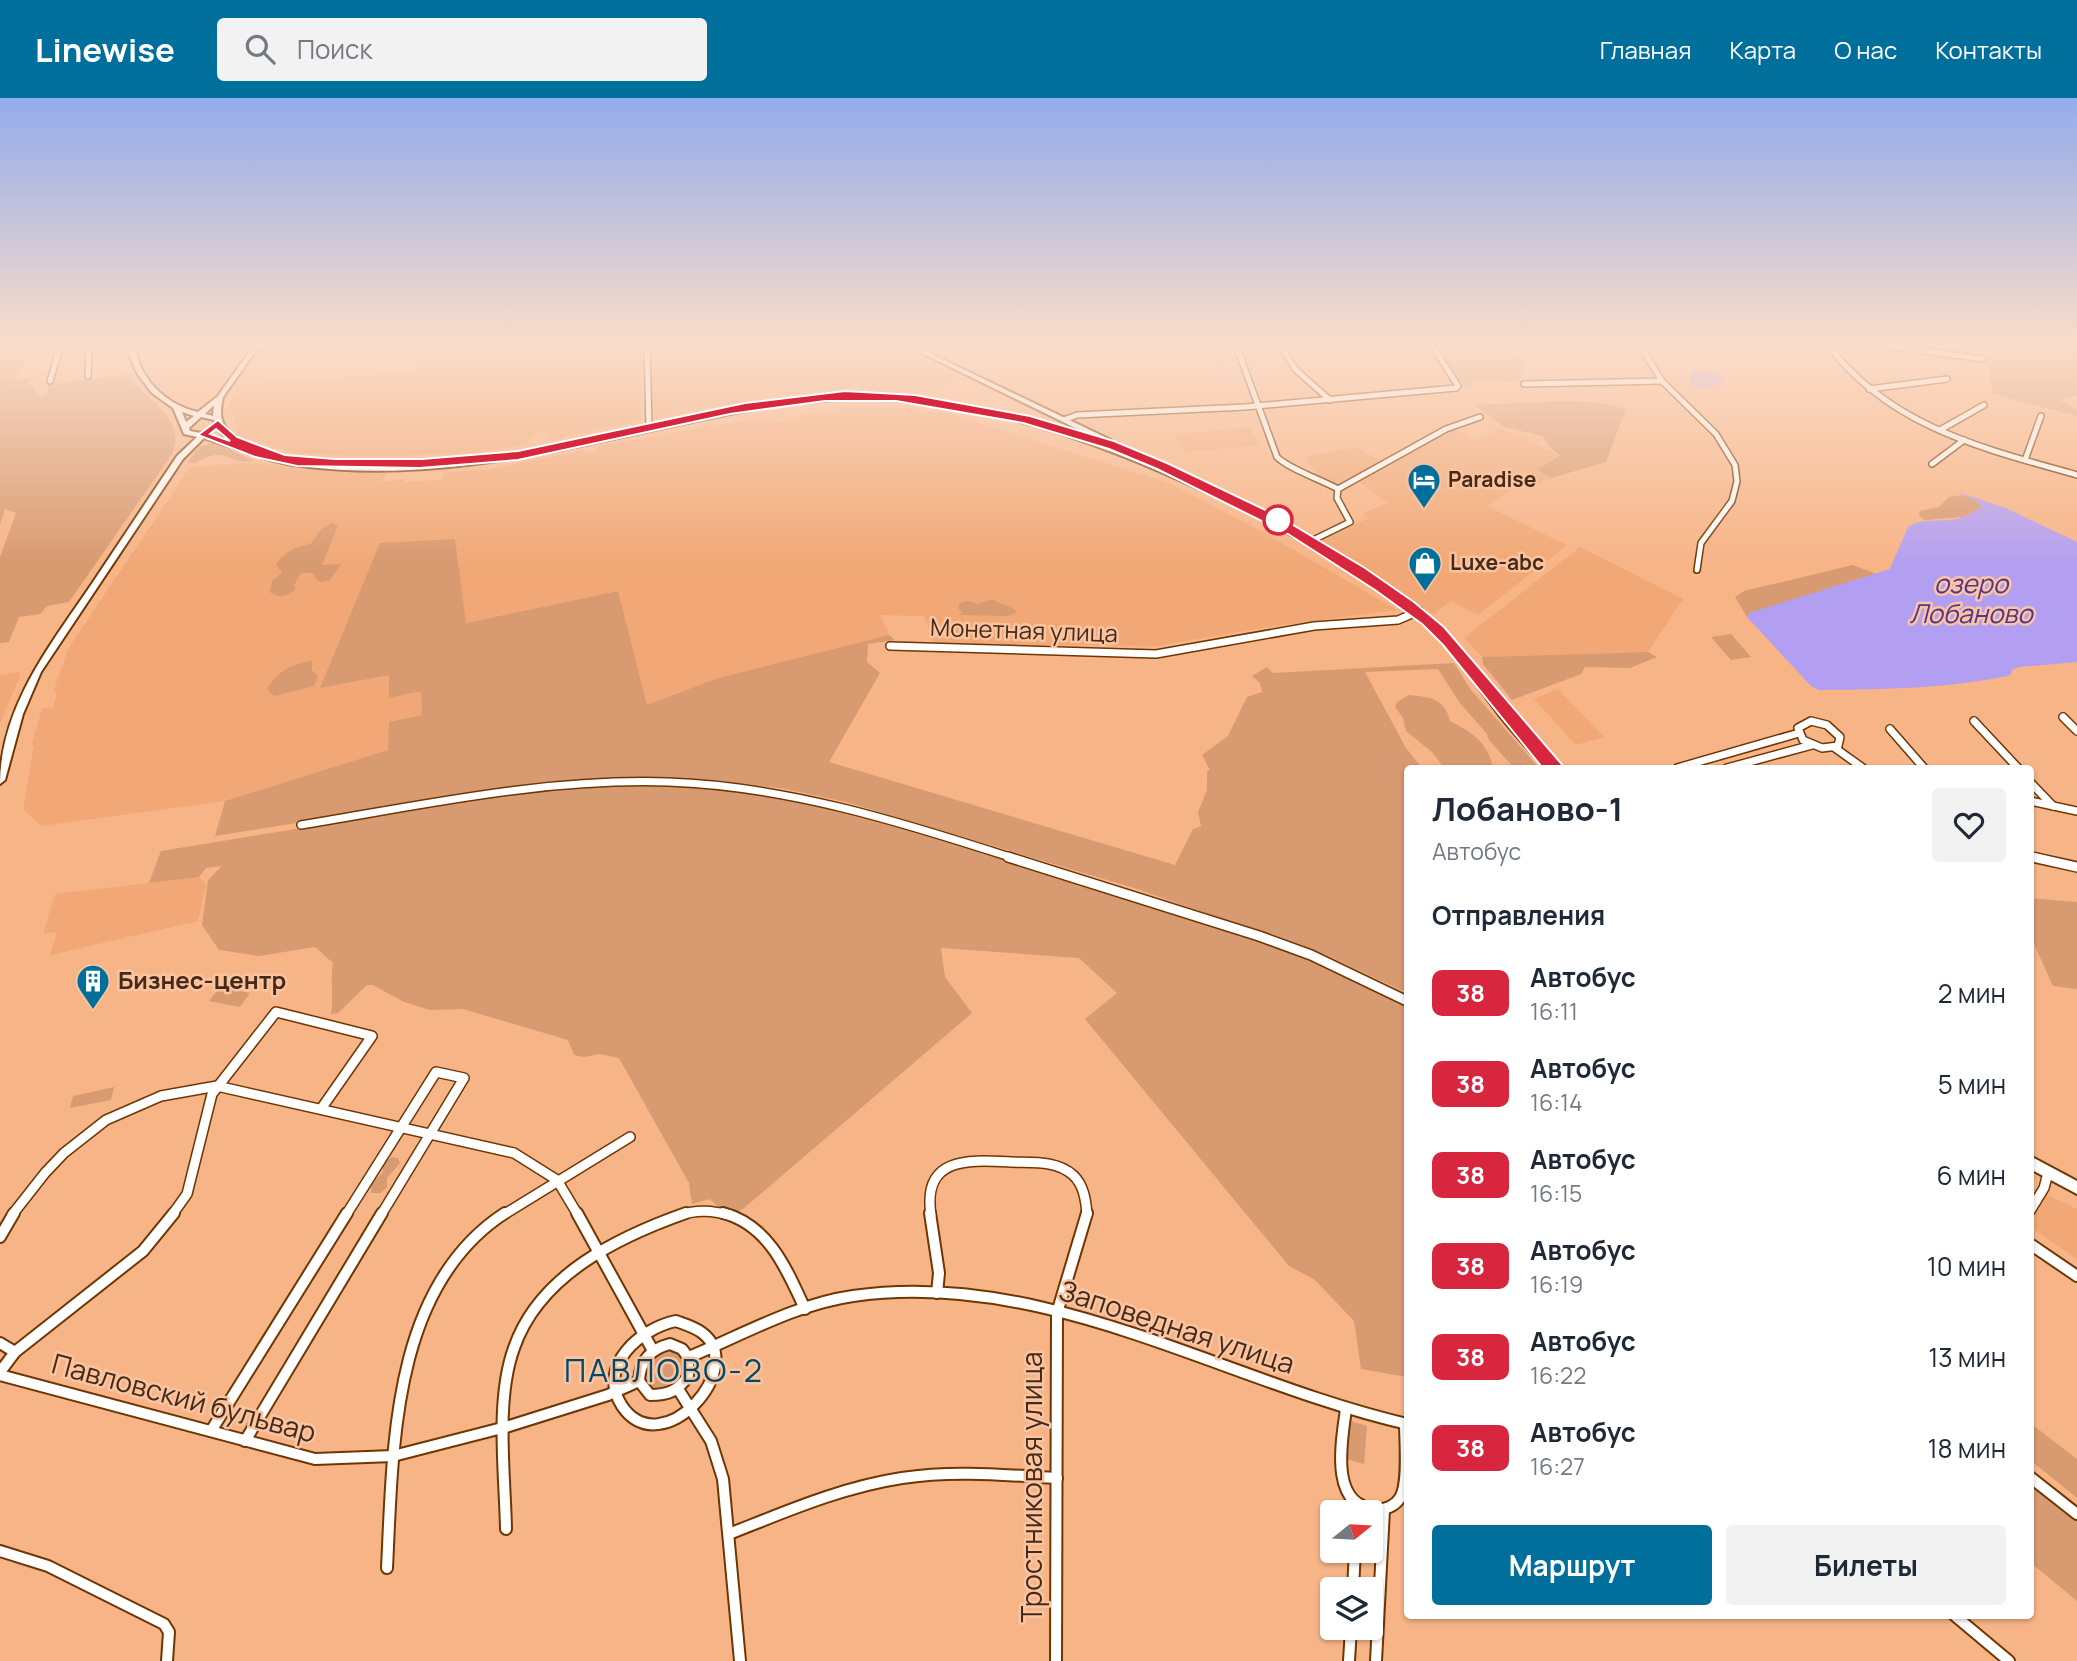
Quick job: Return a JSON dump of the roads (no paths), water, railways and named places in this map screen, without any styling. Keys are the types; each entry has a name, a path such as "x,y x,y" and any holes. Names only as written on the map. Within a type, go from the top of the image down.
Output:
{"main road":[{"path":"181,418 188,431"},
{"path":"180,458 188,431 197,418 215,420 228,436 264,452 311,461 374,463 499,457 689,418"},
{"path":"188,431 206,432 258,455 308,464 386,466 462,464 551,451 701,418"},
{"path":"1011,418 1081,433 1160,467 1311,541"},
{"path":"1019,418 1081,433 1122,447 1250,506 1311,541 1417,612 1458,649 1556,765"},
{"path":"1066,419 1081,433"},
{"path":"0,780 18,714 37,673 180,458 215,420"},
{"path":"188,450 204,440 220,439"},
{"path":"1417,612 1447,643 1548,765"},
{"path":"2034,1164 2077,1188"}],"street":[{"path":"647,418 649,426"},
{"path":"1263,418 1281,461 1338,489"},
{"path":"1338,489 1446,429 1475,418"},
{"path":"1697,570 1701,543 1732,501 1737,481 1735,465 1716,434 1700,418"},
{"path":"1916,418 1964,440 2077,475"},
{"path":"1941,430 1962,418"},
{"path":"2025,460 2041,418"},
{"path":"1932,464 1964,440"},
{"path":"1311,541 1350,522 1337,498 1338,489"},
{"name":"Монетная улица","path":"890,646 1156,654 1314,626 1398,620 1417,612"},
{"path":"2063,717 2077,731"},
{"path":"1974,721 2015,765"},
{"path":"1798,733 1799,726 1804,723 1827,725 1840,737 1840,743 1835,748"},
{"path":"1890,729 1921,765"},
{"path":"1798,733 1812,745 1835,748 1859,765"},
{"path":"1694,765 1798,733"},
{"path":"1738,765 1812,745"},
{"path":"302,825 491,795 625,782 691,783 771,791 862,811 1259,936 1323,960 1404,1000"},
{"path":"2034,786 2053,806"},
{"path":"2034,802 2077,811"},
{"path":"2034,857 2077,867"},
{"path":"0,1373 15,1352 143,1251 160,1233 187,1194 212,1094 276,1012 372,1035 321,1109"},
{"path":"211,1431 436,1072 464,1078 245,1441"},
{"path":"0,1237 13,1212 55,1161 89,1133 124,1110 153,1098 188,1089 217,1086 514,1153 557,1180 600,1251 652,1349"},
{"path":"387,1568 393,1456 401,1379 421,1318 440,1282 462,1253 489,1225 557,1180 630,1137"},
{"path":"937,1293 939,1273 928,1209 931,1187 937,1177 944,1170 964,1160 1054,1164 1073,1175 1081,1186 1087,1216 1057,1312"},
{"path":"2034,1204 2044,1188 2048,1172"},
{"path":"506,1529 508,1378 514,1348 528,1320 552,1289 600,1251 692,1211 708,1209 725,1212 745,1220 771,1243 805,1308"},
{"path":"2034,1247 2077,1276"},
{"name":"Заповедная улица","path":"689,1357 805,1308 852,1296 890,1292 937,1293 992,1299 1057,1312 1130,1332 1346,1409 1404,1424"},
{"name":"Тростниковая улица","path":"1056,1661 1057,1312"},
{"path":"676,1321 692,1325 705,1334 713,1348 715,1363 712,1380 704,1396 692,1409 677,1419 646,1423 632,1417 622,1406 616,1392 615,1380 623,1353 643,1332 659,1324 676,1321"},
{"path":"0,1343 15,1352"},
{"path":"670,1344 685,1350 689,1357 688,1374 678,1389 659,1396 650,1395 639,1381 641,1364 652,1349 670,1344"},
{"name":"Павловский бульвар","path":"0,1373 315,1459 393,1456 506,1427 616,1392 639,1381"},
{"path":"678,1389 711,1441 723,1479 740,1661"},
{"path":"1346,1409 1341,1474 1353,1500"},
{"path":"1376,1661 1384,1510 1396,1503 1403,1492 1404,1469"},
{"path":"729,1534 820,1498 901,1478 972,1474 1056,1478"},
{"path":"2034,1480 2077,1514"},
{"path":"0,1551 48,1566 164,1624 169,1632 167,1661"},
{"path":"1959,1619 2009,1661"},
{"path":"1349,1661 1350,1640"}],"water":[{"name":"озеро Лобаново","path":"1957,492 2006,508 2077,542 2077,662 2019,667 2012,670 2011,675 1964,683 1819,690 1811,686 1747,617 1749,613 1890,569 1908,527 1921,522 1956,519 1982,507 1978,502"}],"place":[{"name":"Paradise","path":"1424,510"},
{"name":"Luxe-abc","path":"1425,593"},
{"name":"Бизнес-центр","path":"93,1011"}],"district":[{"name":"ПАВЛОВО-2","path":"664,1371"}]}
